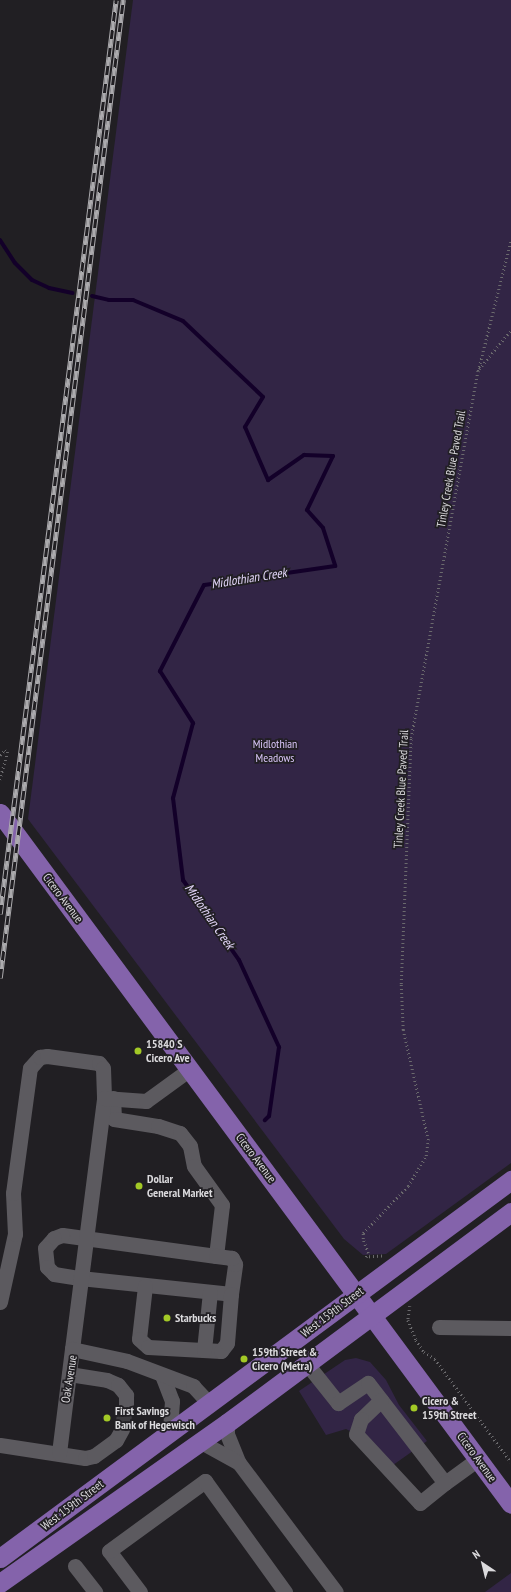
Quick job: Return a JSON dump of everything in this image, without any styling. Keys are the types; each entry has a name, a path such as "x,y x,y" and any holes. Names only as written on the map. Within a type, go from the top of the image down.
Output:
{"main road":[{"name":"Cicero Avenue","path":"0,813 373,1315 511,1504"},
{"name":"West 159th Street","path":"0,1558 511,1180"},
{"name":"West 159th Street","path":"0,1583 227,1424 511,1212"}],"street":[{"path":"0,1302 15,1234 13,1193 30,1068 40,1057 47,1056 99,1063 103,1068 108,1098 114,1119 180,1133 190,1146 194,1166 222,1205 216,1256"},
{"path":"108,1098 146,1101 190,1069"},
{"path":"72,1350 85,1236 108,1098"},
{"path":"145,1286 139,1339 143,1344 148,1347 221,1351 227,1344 235,1264 232,1258 85,1236 62,1235 54,1238 45,1248 44,1253 47,1267 54,1274 145,1286 231,1294"},
{"path":"204,1350 210,1292"},
{"path":"439,1327 511,1328"},
{"name":"Oak Avenue","path":"59,1453 72,1350 127,1361 193,1386 209,1403"},
{"path":"307,1364 338,1403 368,1383 445,1483"},
{"path":"69,1374 107,1380 118,1385 126,1395 126,1407"},
{"path":"162,1375 172,1401 170,1431"},
{"path":"381,1400 361,1419 356,1434 420,1503 478,1459"},
{"path":"227,1424 227,1434 239,1463 336,1592"},
{"path":"0,1445 85,1458 94,1456 116,1440 122,1429"},
{"path":"201,1442 239,1463"},
{"path":"140,1592 110,1551 204,1481 285,1592"},
{"path":"75,1566 95,1592"}],"path":[{"name":"Tinley Creek Blue Paved Trail","path":"382,1255 366,1257 368,1253 362,1239 364,1233 412,1180 426,1156 428,1140 403,1030 401,984 411,738 478,371 511,240"},
{"path":"478,371 511,330"},
{"path":"0,755 5,750 8,752 0,780"},
{"path":"412,1301 408,1320 416,1340 424,1352 435,1359 511,1462"}],"green space":[{"name":"Midlothian Meadows","path":"133,0 511,0 511,1163 386,1254 363,1255 344,1239 28,819"},
{"path":"356,1358 370,1362 386,1380 399,1405 427,1441 386,1470 356,1434 346,1429 326,1435 299,1391 345,1360"},
{"path":"511,1573 511,1592 485,1592"}],"waterway":[{"name":"Midlothian Creek","path":"0,240 15,263 32,280 49,288 72,293"},
{"name":"Midlothian Creek","path":"92,296 109,300 133,300 183,321 263,397 245,427 268,480 304,455 333,456 307,510 323,528 335,566 204,585 160,671 193,723 173,798 183,880 239,960 279,1047 269,1116 265,1120"}],"tunnel":[{"path":"122,1429 126,1407"}],"railway":[{"path":"0,914 116,0"},
{"path":"0,978 123,0"}],"place":[{"name":"15840 S Cicero Ave","path":"138,1051"},
{"name":"Dollar General Market","path":"139,1186"},
{"name":"Starbucks","path":"167,1318"},
{"name":"159th Street & Cicero (Metra)","path":"244,1359"},
{"name":"Cicero & 159th Street","path":"414,1408"},
{"name":"First Savings Bank of Hegewisch","path":"107,1418"}]}
